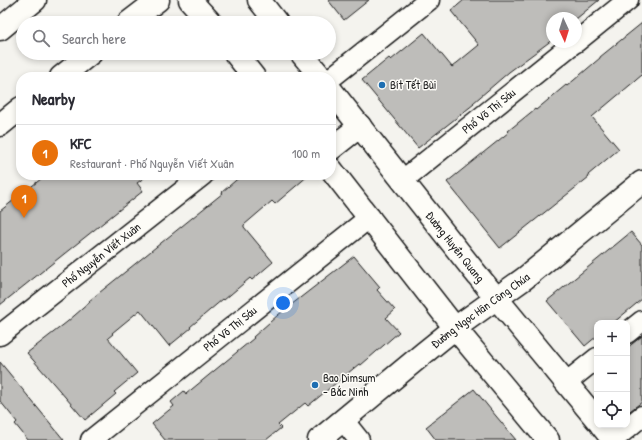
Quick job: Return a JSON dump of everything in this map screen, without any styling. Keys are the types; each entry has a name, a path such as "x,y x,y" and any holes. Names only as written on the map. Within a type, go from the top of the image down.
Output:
{"street":[{"path":"16,16 36,0"},
{"path":"137,16 158,0"},
{"path":"190,0 205,16"},
{"path":"259,0 272,16"},
{"path":"336,74 428,0"},
{"name":"Phố Võ Thị Sáu","path":"582,37 628,0"},
{"path":"0,29 16,16"},
{"name":"Phố Võ Thị Sáu","path":"403,180 568,48"},
{"path":"66,72 82,60"},
{"path":"241,60 250,72"},
{"path":"308,60 317,72"},
{"name":"Đường Huyền Quang","path":"336,96 496,299 567,382 594,416"},
{"path":"0,125 16,112"},
{"path":"336,145 360,126"},
{"path":"336,175 455,328 548,440"},
{"name":"Phố Nguyễn Viết Xuân","path":"0,335 197,180"},
{"name":"Đường Ngọc Hân Công Chúa","path":"319,440 455,328 525,278 642,182"},
{"name":"Phố Võ Thị Sáu","path":"91,440 370,217"},
{"path":"630,331 642,321"},
{"path":"567,382 594,360"},
{"path":"603,428 613,440 642,416"},
{"path":"343,420 359,440"}],"building":[{"path":"328,0 369,0 344,20"},
{"path":"464,0 599,0 582,14 582,12 546,12 546,44 509,72 473,103 474,104 418,148 362,80 389,58 391,60 424,33 452,67 479,45 451,11"},
{"path":"642,23 642,75 592,117 619,149 588,175 589,177 500,248 447,182 535,109 536,110 566,85 567,86"},
{"path":"40,180 141,180 137,183 143,191 0,305 0,211"},
{"path":"236,180 303,180 275,204 272,201 244,225 244,227 273,262 252,280 250,278 224,300 223,299 169,346 140,310 112,333 113,334 108,338 137,373 114,392 116,394 85,420 27,353 67,322 90,302 89,301 223,193 222,192"},
{"path":"631,232 642,245 642,299 617,320 594,320 594,338 585,346 547,301"},
{"path":"354,256 380,287 377,290 395,310 386,318 399,332 361,365 359,364 308,406 305,403 278,425 281,428 266,440 165,440 152,424 174,406 171,402 184,391 186,394 254,338 253,337 278,315"},
{"path":"642,336 642,402 630,411 630,356 630,346"},
{"path":"0,362 64,440 28,440 15,424 17,422 0,401"},
{"path":"474,389 516,440 436,440 426,427"}],"place":[{"name":"Bít Tết Bùi","path":"382,85"},
{"name":"KFC","path":"24,218"},
{"name":"Bao Dimsum - Bắc Ninh","path":"315,385"}]}
